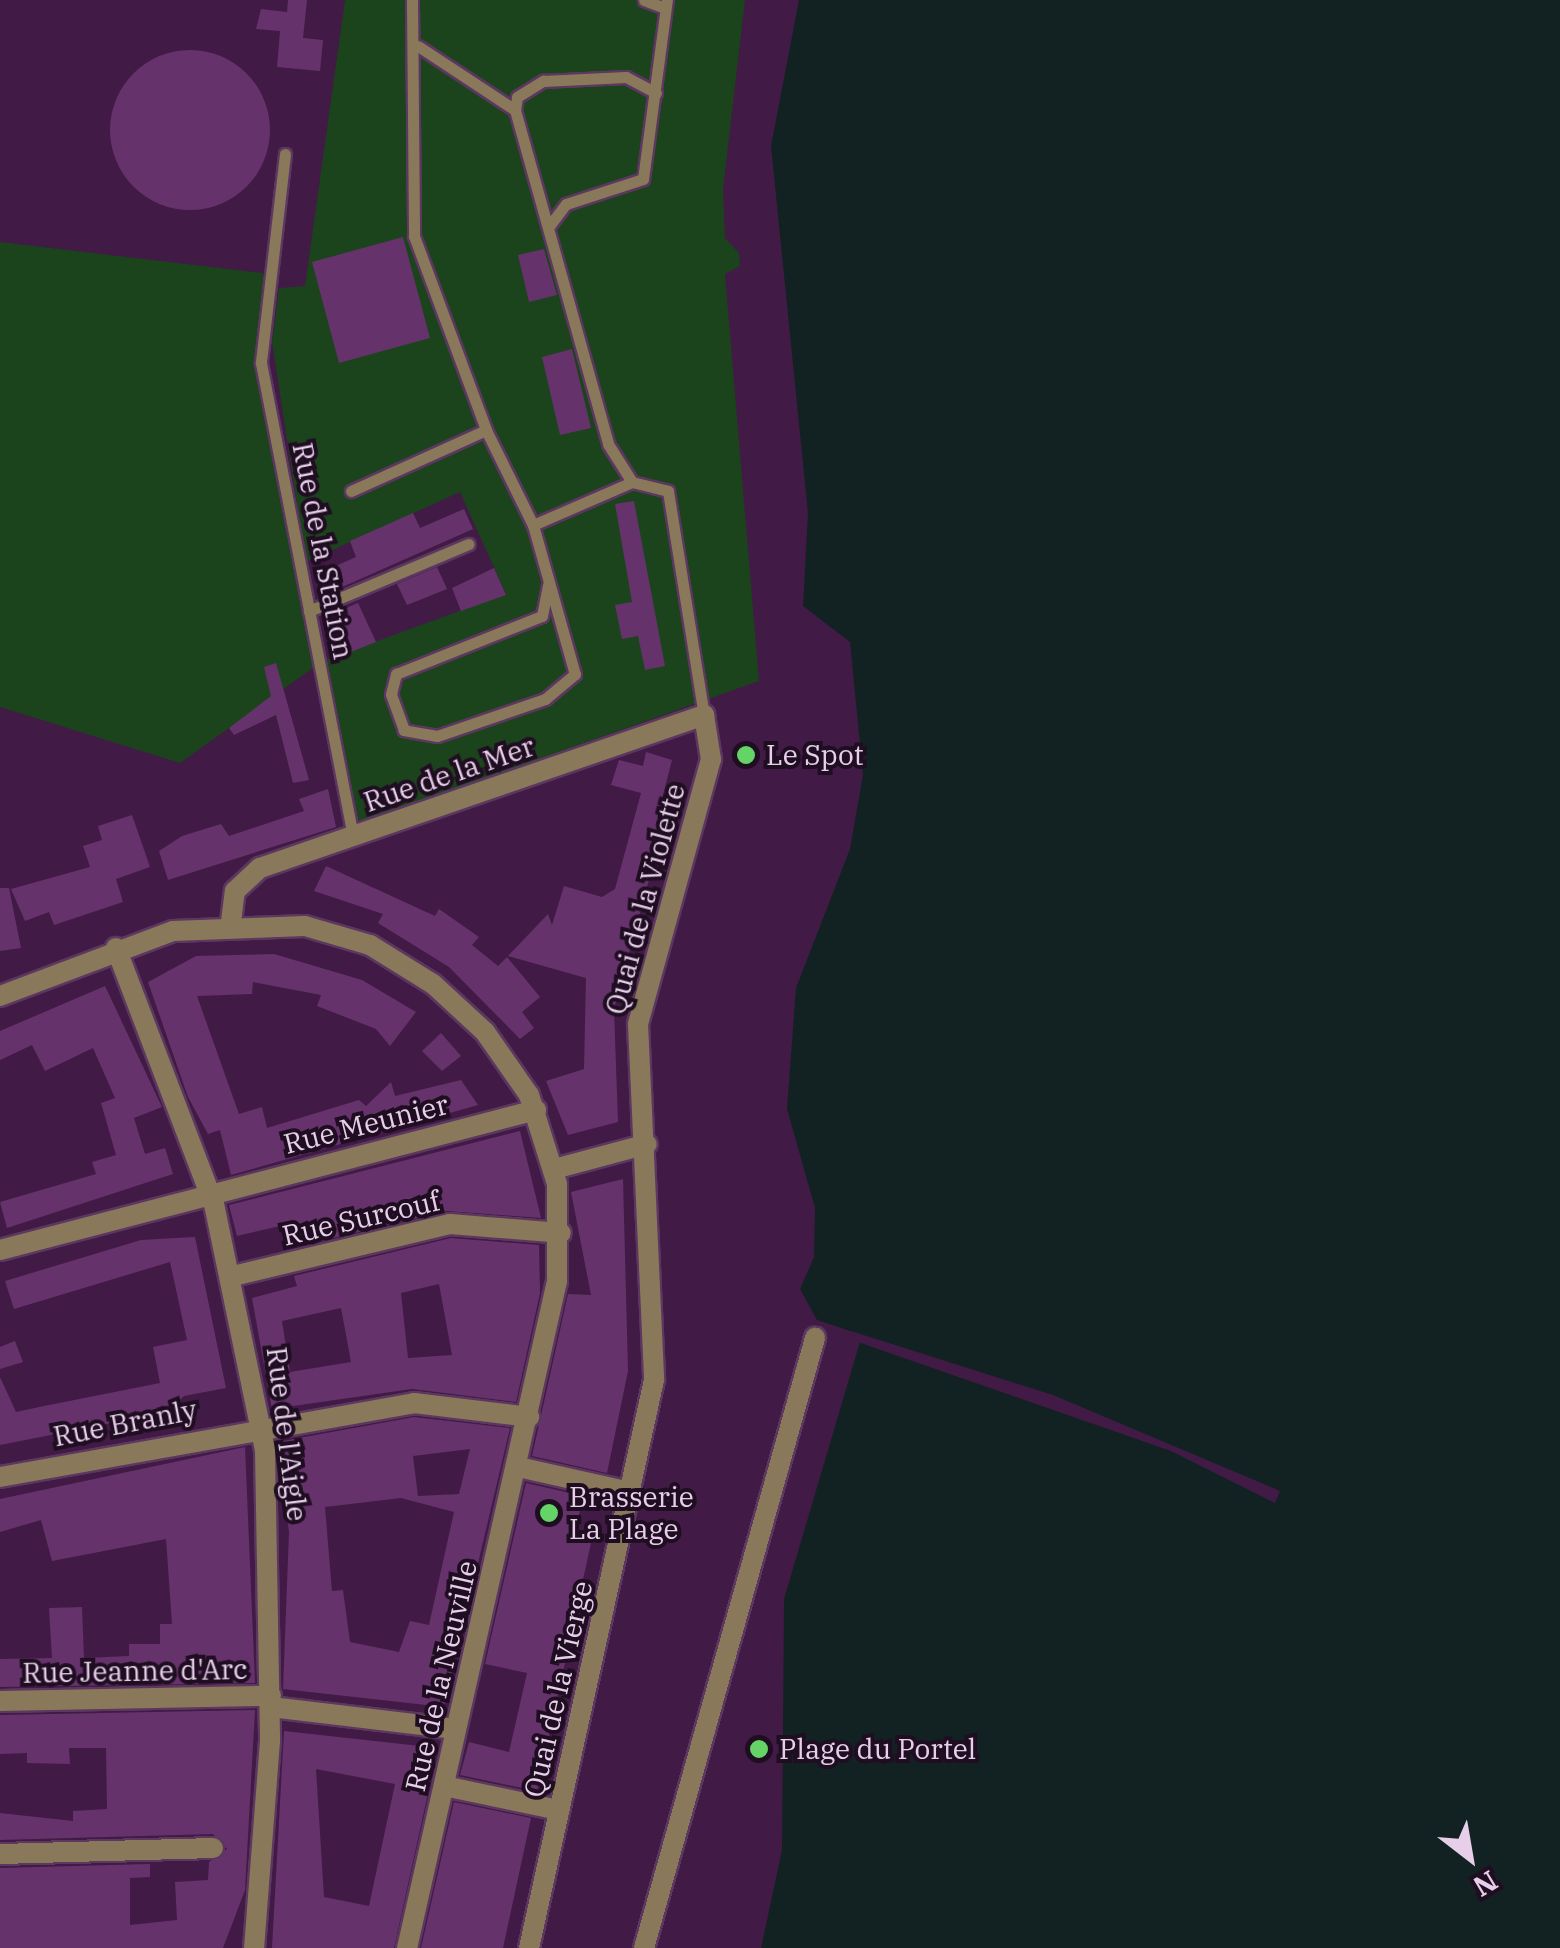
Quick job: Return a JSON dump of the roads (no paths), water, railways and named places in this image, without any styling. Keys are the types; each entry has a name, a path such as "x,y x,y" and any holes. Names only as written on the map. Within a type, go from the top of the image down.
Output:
{"street":[{"name":"Rue de la Mer","path":"232,922 235,890 251,873 353,836 707,723"},
{"name":"Quai de la Violette","path":"647,1144 640,1010 710,760 707,723"},
{"name":"Rue de la Neuville","path":"0,996 116,948 232,922 321,929 400,961 485,1032 536,1110 554,1170 561,1233 529,1417 407,1948"},
{"name":"Rue de l'Aigle","path":"116,948 210,1191 233,1276 261,1427 272,1520 271,1702 254,1948"},
{"name":"Rue Meunier","path":"0,1250 210,1191 536,1110"},
{"path":"554,1170 647,1144"},
{"name":"Quai de la Vierge","path":"529,1948 630,1492 658,1333 647,1144"},
{"name":"Rue Surcouf","path":"233,1276 455,1224 483,1234 561,1233"},
{"path":"644,1948 815,1338"},
{"name":"Rue Branly","path":"0,1477 261,1427 431,1402 529,1417"},
{"path":"518,1466 630,1492"},
{"name":"Rue Jeanne d'Arc","path":"0,1702 271,1702 456,1728"},
{"path":"444,1786 559,1810"},
{"path":"0,1854 213,1848"}],"lane":[{"path":"412,0 418,46 414,236 486,430 532,524 574,663 569,686 437,736 404,730 391,694 396,674 542,616 548,585"},
{"path":"412,16 428,0"},
{"path":"550,225 566,204 640,184 666,4 644,0"},
{"path":"418,46 515,110"},
{"path":"632,482 608,444 515,110 516,96 543,81 626,77 656,93"},
{"name":"Rue de la Station","path":"286,154 262,363 353,836"},
{"path":"540,190 566,204"},
{"path":"351,492 486,430"},
{"path":"532,524 632,482 668,491 707,723"},
{"path":"309,611 468,544"}],"place":[{"name":"Le Spot","path":"746,755"},
{"name":"Brasserie La Plage","path":"549,1513"},
{"name":"Plage du Portel","path":"759,1749"}]}
